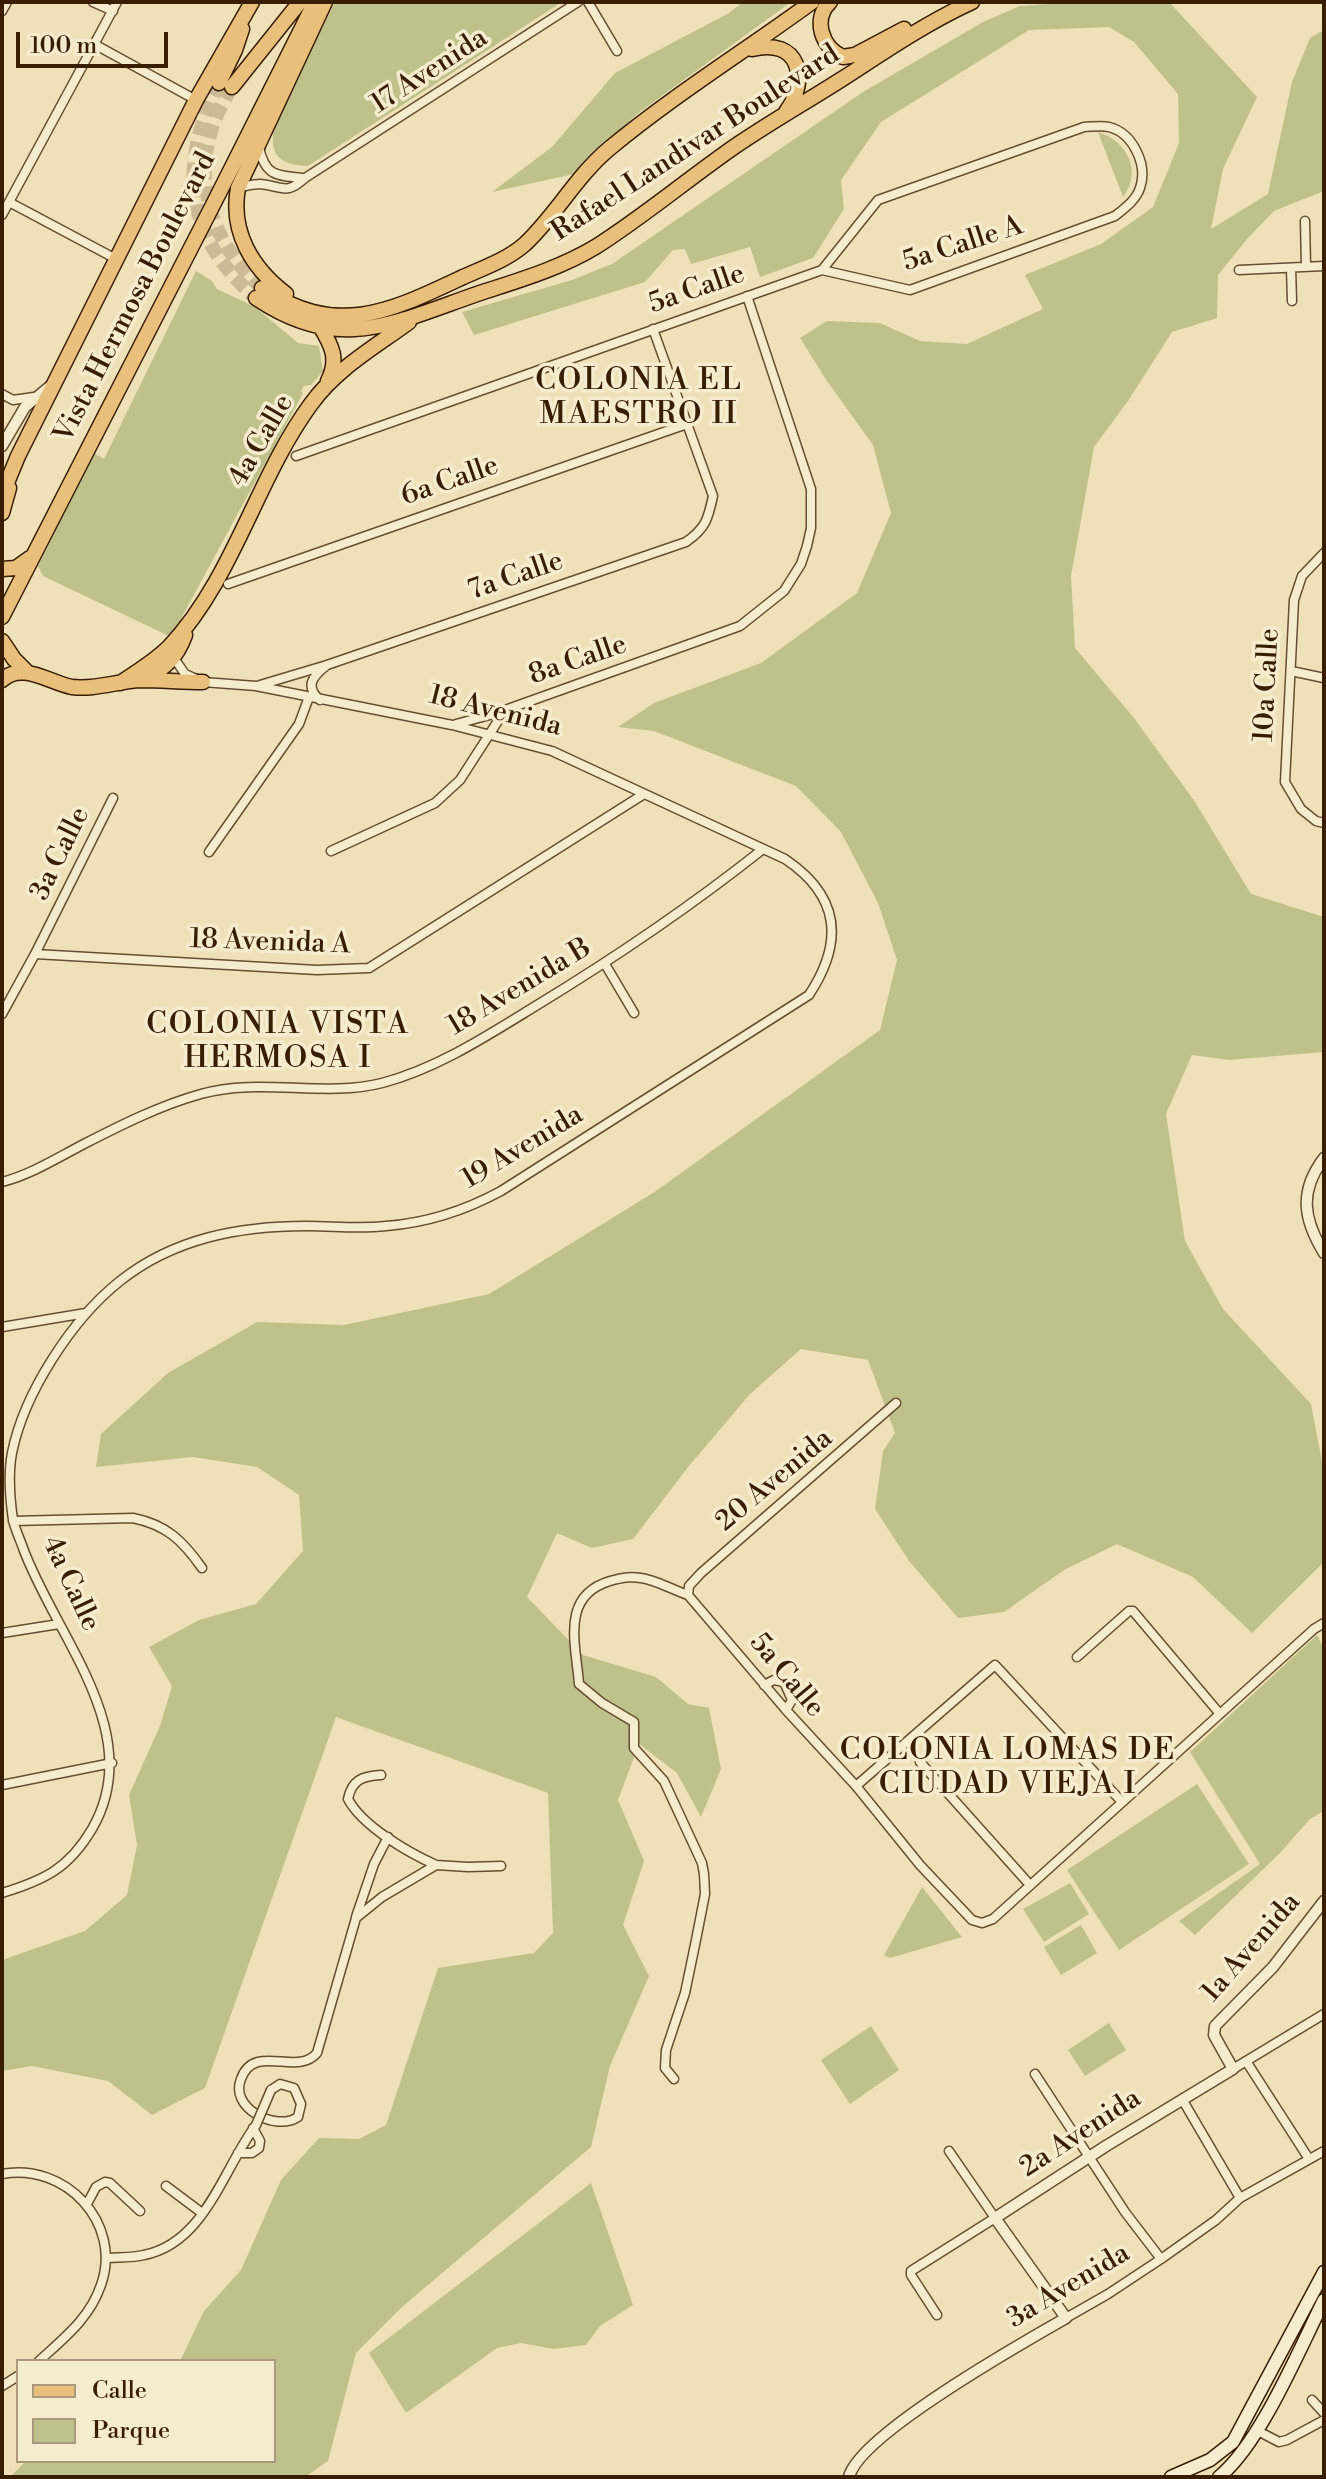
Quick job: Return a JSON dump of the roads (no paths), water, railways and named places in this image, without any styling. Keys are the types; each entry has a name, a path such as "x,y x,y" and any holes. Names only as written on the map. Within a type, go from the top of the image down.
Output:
{"main road":[{"name":"Vista Hermosa Boulevard","path":"2,495 18,456 196,100 252,2"},
{"path":"245,17 226,85 300,2"},
{"name":"Vista Hermosa Boulevard","path":"2,617 315,2"},
{"path":"309,311 269,280 248,253 236,213 238,188 325,2"},
{"name":"Rafael Landivar Boulevard","path":"812,2 656,112 608,150 531,238 507,257 406,304 378,313 342,316 309,311 259,293 271,308 320,326 335,330 362,330 416,318 554,268 587,251 737,145 944,15 972,2"},
{"path":"830,2 821,16 822,32 832,50 843,57 865,50 915,23 944,15"},
{"path":"744,52 770,46 785,52 794,61 800,79 799,90 784,116"},
{"name":"4a Calle","path":"120,683 156,658 190,621 300,420 323,388 364,354 416,318"},
{"path":"320,326 335,358 334,367 323,388"},
{"path":"2,513 18,456"},
{"path":"2,569 16,568 30,558"},
{"name":"4a Calle","path":"174,658 190,621"},
{"path":"140,680 163,668 174,658 179,635"},
{"path":"2,641 28,673"},
{"path":"2,680 9,674 28,673 73,687 140,680 203,682"},
{"path":"1171,2477 1210,2460 1233,2442 1324,2272"},
{"path":"1219,2477 1240,2456 1256,2430 1324,2300"}],"street":[{"path":"2,11 7,2"},
{"path":"93,2 113,11"},
{"path":"2,215 117,2"},
{"name":"17 Avenida","path":"238,188 262,184 285,190 295,187 578,2"},
{"path":"588,2 617,51"},
{"path":"94,44 196,100"},
{"name":"5a Calle A","path":"1084,127 1108,127 1118,131 1128,138 1141,161 1143,173 1140,189 1130,204 1115,216 910,290 822,270 878,200 1084,127"},
{"path":"258,144 263,164 269,171 305,178"},
{"path":"9,202 118,260"},
{"path":"1305,221 1306,267"},
{"path":"1239,270 1324,266"},
{"path":"1291,268 1292,301"},
{"name":"5a Calle","path":"296,456 822,270"},
{"name":"8a Calle","path":"331,851 435,803 460,780 505,710 740,626 784,591 801,564 807,546 811,528 811,489 747,296"},
{"path":"653,329 687,424"},
{"path":"2,446 18,417 34,397 55,381"},
{"path":"2,394 13,400 34,397"},
{"path":"13,400 18,417"},
{"name":"7a Calle","path":"256,686 327,665 686,542 702,531 713,496 687,424"},
{"name":"6a Calle","path":"228,584 687,424"},
{"name":"10a Calle","path":"1321,556 1302,576 1297,589 1285,782 1301,809 1324,823"},
{"path":"174,658 185,674 203,682"},
{"path":"321,701 314,694 311,684 316,674 327,665"},
{"path":"1291,671 1324,678"},
{"name":"18 Avenida","path":"203,682 256,686 452,725 552,751 763,849 803,871 827,903 832,923 832,945"},
{"path":"209,852 299,724 309,697"},
{"path":"452,725 505,710"},
{"name":"18 Avenida A","path":"35,954 317,970 369,968 644,794"},
{"name":"3a Calle","path":"2,1014 113,798"},
{"name":"18 Avenida B","path":"2,1182 31,1173 99,1137 203,1093 268,1086 314,1089 382,1083 459,1053 605,964 711,891 763,849"},
{"name":"19 Avenida","path":"86,1313 120,1281 155,1256 200,1237 253,1229 390,1226 470,1208 809,995 823,973 832,945"},
{"path":"605,964 634,1013"},
{"path":"1324,1158 1313,1173 1307,1195 1310,1227 1324,1253"},
{"path":"2,1327 86,1313"},
{"name":"4a Calle","path":"2,1893 55,1873 78,1852 102,1811 112,1763 107,1728 88,1681 33,1574 13,1521 6,1477 29,1406 53,1360 86,1313"},
{"name":"20 Avenida","path":"688,1595 689,1586 701,1573 896,1403"},
{"path":"13,1521 133,1518 174,1534 202,1568"},
{"path":"674,2079 665,2068 666,2050 685,1993 702,1910 705,1894 702,1863 664,1781 634,1748 634,1722 602,1703 579,1684 574,1626 583,1596 601,1584 626,1577 644,1578 688,1595"},
{"name":"5a Calle","path":"688,1595 856,1786 920,1865 972,1920 982,1923 993,1919 1030,1885"},
{"path":"1077,1657 1129,1611 1133,1611 1220,1714"},
{"path":"2,1633 59,1624"},
{"path":"920,1762 1030,1885 1314,1629 1323,1627"},
{"path":"856,1786 995,1665 1122,1802"},
{"path":"764,1685 774,1680 784,1682 792,1700 786,1710"},
{"path":"2,1785 112,1763"},
{"path":"381,1775 354,1782 348,1799 354,1810 388,1837 436,1865 501,1866"},
{"path":"107,2258 144,2256 169,2247 191,2231 254,2127 271,2090 280,2084 294,2088 301,2104 298,2117 281,2124 250,2110 241,2099 240,2080 245,2070 265,2059 300,2063 313,2059 317,2053 356,1918 374,1864 388,1837"},
{"path":"356,1918 382,1897 436,1865"},
{"name":"1a Avenida","path":"1233,2069 1214,2035 1215,2026 1273,1967 1324,1901"},
{"name":"2a Avenida","path":"937,2315 911,2271 1088,2157 1324,2014"},
{"path":"1246,2061 1309,2159"},
{"path":"1035,2074 1088,2157 1161,2259"},
{"path":"1182,2099 1240,2198"},
{"path":"238,2153 252,2153 259,2148 260,2141 254,2127"},
{"path":"949,2151 1066,2318"},
{"name":"3a Avenida","path":"849,2477 858,2459 942,2392 1108,2294 1216,2220 1240,2198 1324,2151"},
{"path":"2,2174 25,2172 66,2185 87,2204 101,2230 107,2258 100,2288 86,2316 41,2359"},
{"path":"87,2204 96,2187 105,2182 110,2183 140,2211"},
{"path":"166,2186 202,2213"},
{"path":"1312,2400 1324,2413"},
{"path":"1256,2430 1279,2442 1324,2420"}],"tunnel":[{"path":"219,83 197,142 195,198 214,250 256,298"},
{"path":"232,87 211,132 206,154 207,197 221,237 246,273 262,288"}],"district":[{"name":"COLONIA EL MAESTRO II","path":"639,399"},
{"name":"COLONIA VISTA HERMOSA I","path":"278,1043"},
{"name":"COLONIA LOMAS DE CIUDAD VIEJA I","path":"1008,1769"}]}
